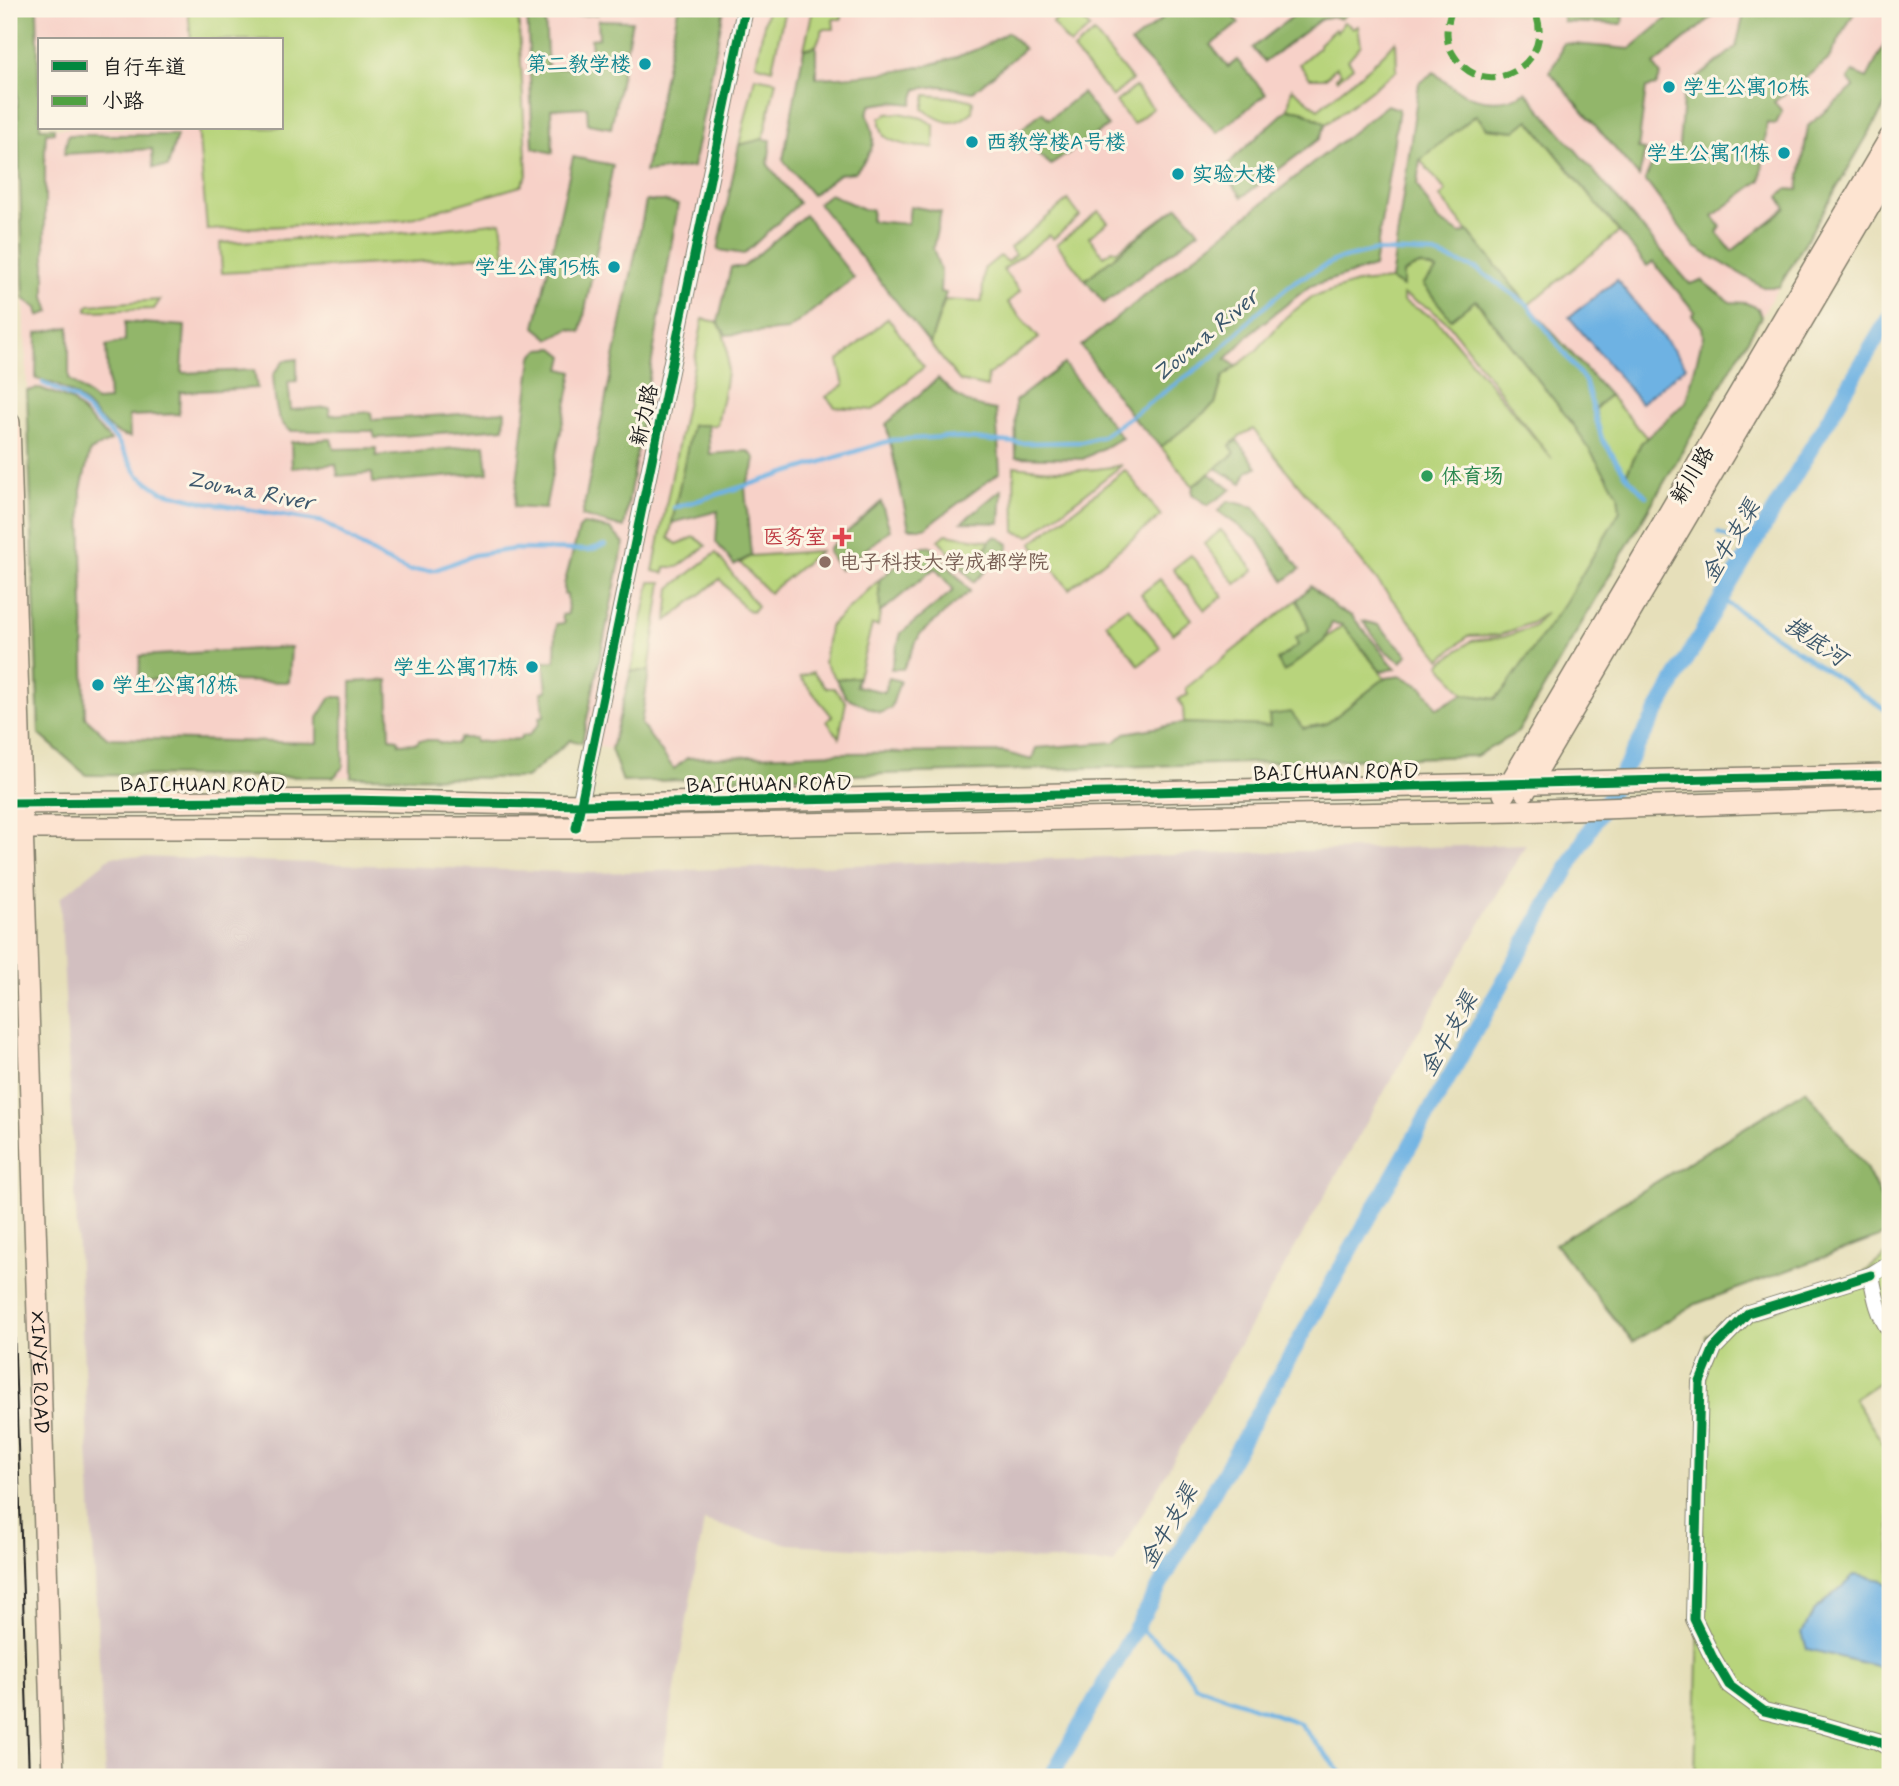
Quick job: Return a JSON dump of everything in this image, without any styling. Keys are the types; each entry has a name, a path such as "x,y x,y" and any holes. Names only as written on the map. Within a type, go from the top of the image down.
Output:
{"street":[{"name":"新力路","path":"576,828 745,9"},
{"name":"新川路","path":"1504,811 1509,785 1890,138"},
{"name":"新川路","path":"1504,811 1531,782 1890,171"},
{"name":"XINYE ROAD","path":"9,423 15,828 53,1777"},
{"name":"BAICHUAN ROAD","path":"15,803 349,800 580,806 1890,775"},
{"name":"BAICHUAN ROAD","path":"15,828 576,828 1504,811 1890,798"},
{"path":"1890,1263 1871,1275 1748,1313 1714,1348 1700,1382 1694,1619 1729,1685 1765,1711 1877,1741 1890,1748"},
{"path":"1871,1275 1876,1302 1883,1322 1890,1331"}],"shaded area":[{"name":"电子科技大学成都学院","path":"14,9 1890,9 1890,97 1518,732 1476,756 623,782 611,749 571,740 526,778 86,775 39,734"},
{"path":"1526,844 1114,1564 788,1544 704,1521 660,1777 105,1777 60,898 112,856 592,873"}],"green space":[{"path":"14,9 37,9 38,130 54,130 46,133 45,151 45,297 50,312 39,316 37,308 24,299"},
{"path":"188,9 518,9 527,175 521,186 405,220 207,230 198,130 284,130 284,38 191,38"},
{"path":"527,9 598,9 598,14 545,18 548,69 580,67 580,58 592,57 591,39 599,38 598,20 632,21 611,128 588,124 587,107 551,109 553,153 533,148"},
{"path":"678,9 724,9 693,167 645,172"},
{"path":"767,9 785,9 772,69 756,64"},
{"path":"813,9 842,9 842,19 833,19 834,29 823,29 816,46 804,49"},
{"path":"1069,9 1074,9 1090,28 1070,45 1052,23"},
{"path":"1162,9 1228,9 1239,23 1211,45 1228,67 1237,60 1266,94 1217,133 1131,43 1162,19 1157,13"},
{"path":"1302,9 1352,9 1341,19 1331,16 1320,20 1265,62 1252,48"},
{"path":"1561,9 1625,9 1622,24 1564,22"},
{"path":"1678,9 1708,9 1713,16 1654,65 1661,75 1656,86 1646,88 1638,149 1645,150 1639,177 1550,72 1563,43 1630,49"},
{"path":"1745,9 1856,9 1828,60 1774,102 1782,111 1776,124 1767,123 1761,180 1713,216 1721,227 1717,233 1732,251 1786,208 1779,197 1786,189 1798,190 1808,126 1854,87 1848,79 1853,72 1867,78 1890,34 1890,97 1779,287 1763,287 1695,247 1645,180 1655,157 1678,156 1684,89 1736,47"},
{"path":"1344,22 1354,28 1358,26 1361,45 1348,60 1353,67 1337,80 1341,73 1336,67 1326,78 1310,78 1299,64 1335,29 1337,32"},
{"path":"1008,32 1024,49 973,92 940,86 917,89 912,104 892,102 871,105 867,113 873,131 873,145 855,172 839,174 812,195 783,160 804,49 816,46 816,78 857,76 937,63 975,50"},
{"path":"1094,33 1132,80 1112,97 1073,50"},
{"path":"1396,41 1397,70 1326,124 1302,111 1288,109 1292,88 1318,109 1372,65"},
{"path":"1434,72 1465,94 1489,101 1514,98 1526,92 1690,284 1701,280 1730,302 1746,303 1758,308 1761,317 1518,732 1476,756 623,782 611,749 631,671 649,671 641,724 674,769 687,758 841,753 1003,752 1032,760 1036,748 1115,742 1125,733 1184,723 1270,726 1269,715 1291,712 1303,728 1326,724 1385,678 1402,676 1423,688 1437,708 1464,694 1495,699 1505,689 1566,601 1620,511 1618,494 1575,427 1476,300 1451,319 1423,284 1437,270 1419,265 1403,273 1403,287 1391,280 1419,83","holes":["1476,115 1487,128 1515,131 1529,120 1647,266 1653,262 1695,312 1692,315 1702,327 1703,336 1686,402 1641,443 1626,475 1602,439 1595,409 1609,395 1528,305 1468,231 1461,234 1438,220 1417,185 1420,160"]},
{"path":"755,77 776,81 763,139 739,145"},
{"path":"1135,87 1153,108 1133,124 1116,102"},
{"path":"1082,93 1108,126 1051,165 1015,134 1042,112 1049,119"},
{"path":"926,95 973,101 972,112 959,121 947,122 923,109"},
{"path":"1387,105 1399,109 1374,267 1310,286 1254,330 1226,359 1236,366 1223,377 1215,404 1161,447 1134,419 1081,346"},
{"path":"1288,109 1302,111 1326,124 1319,139 1242,197 1223,171"},
{"path":"900,113 922,118 934,125 934,147 908,145 884,136 880,118 887,114"},
{"path":"1476,114 1487,128 1514,131 1529,120 1619,232 1528,305 1440,197 1446,191 1420,160"},
{"path":"68,135 177,135 168,167 153,168 152,149 64,154"},
{"path":"763,139 771,140 768,165 799,203 744,254 718,250 739,145"},
{"path":"573,157 613,165 581,332 570,329 550,339 535,327"},
{"path":"830,194 863,209 872,210 871,221 908,224 910,206 941,212 933,248 941,273 940,292 946,293 930,344 818,203"},
{"path":"1068,200 1080,216 1053,239 1049,235 1003,270 1020,291 1008,303 1039,338 988,375 987,387 960,381 930,344 945,300 982,302 984,269 1000,256 1007,262 1015,255 1010,248"},
{"path":"646,201 664,201 678,205 624,528 582,516"},
{"path":"1178,206 1085,280 1057,244 1099,211 1108,222 1089,237 1104,256 1112,250 1117,251"},
{"path":"1178,206 1199,231 1104,303 1085,280"},
{"path":"805,215 854,278 788,330 726,335 718,322 731,267 743,267"},
{"path":"501,222 505,254 222,273 220,243 402,233"},
{"name":"体育场","path":"1419,265 1438,270 1423,284 1451,319 1475,300 1575,427 1618,494 1620,511 1566,602 1505,689 1494,699 1464,694 1440,664 1471,641 1504,637 1533,627 1546,613 1531,623 1500,635 1468,636 1441,659 1253,429 1230,445 1235,453 1193,486 1161,447 1215,404 1223,377 1257,350 1286,317 1312,297 1357,283 1391,280 1402,287 1403,273","holes":["1403,295 1429,308 1447,322 1552,459 1443,327 1434,318 1403,301"]},
{"path":"160,300 154,309 87,311 90,305"},
{"path":"888,318 924,367 873,410 835,407 826,397 844,385 838,361"},
{"path":"703,319 718,322 724,334 728,359 725,386 717,425 692,426 669,538 677,544 695,537 706,546 678,567 665,567 664,573 653,571"},
{"path":"125,322 185,326 182,373 254,370 257,388 180,392 179,414 129,416 130,437 106,426 73,394 36,379 37,333 69,327 69,379 96,401 109,400 106,346 125,341"},
{"path":"554,348 564,356 561,369 573,372 545,509 514,507 532,357 540,349"},
{"path":"297,359 297,381 288,382 291,410 329,407 330,415 371,412 372,420 505,411 504,428 375,438 373,431 291,431 285,427 278,414 273,375 284,361"},
{"path":"1064,364 1122,438 1083,459 1016,457 1015,401"},
{"path":"938,378 964,400 996,410 1000,472 925,528 909,528 886,424"},
{"path":"40,388 71,400 111,441 90,451 81,490 85,717 108,738 318,743 318,718 331,697 343,697 343,767 334,777 86,775 39,734 27,391"},
{"path":"1609,395 1647,438 1641,443 1626,475 1602,439 1595,409"},
{"path":"692,425 708,425 710,454 748,451 755,458 745,487 751,556 734,565 716,542 718,511 672,523"},
{"path":"331,439 334,449 376,448 376,456 485,445 488,473 373,483 372,473 338,476 336,464 292,468 291,442"},
{"path":"1237,440 1257,467 1247,472 1242,483 1216,468 1235,453 1230,446"},
{"path":"1122,465 1030,536 1015,532 1014,466 1068,470"},
{"path":"1125,470 1161,516 1069,589 1032,543"},
{"path":"1209,474 1232,489 1208,505 1192,494 1193,486"},
{"path":"1002,489 1000,523 962,522"},
{"path":"1228,501 1254,507 1300,569 1284,581 1258,540 1218,511"},
{"path":"881,502 890,530 840,570 828,552 829,548"},
{"path":"584,524 610,529 624,543 582,743 570,740 526,778 351,777 351,682 388,680 390,738 398,739 399,744 436,740 440,743 456,744 460,738 475,738 475,742 521,739 521,736 529,735 540,723 539,717 544,716 542,692 547,691 544,662 555,661 556,624 564,623 562,615 568,614 564,585 579,529"},
{"path":"1221,530 1254,570 1236,584 1204,544"},
{"path":"946,534 990,541 987,547 962,568 939,540"},
{"path":"996,536 1009,544 1007,551 974,582 962,568"},
{"path":"931,546 970,591 920,634 903,669 891,669 901,633 954,590 935,568 880,613 879,580 917,548"},
{"path":"820,551 769,593 740,563 751,556"},
{"path":"716,553 757,606 752,612 743,607 720,579 667,621 670,588"},
{"path":"1191,555 1223,596 1205,610 1173,569"},
{"path":"1160,579 1192,619 1173,634 1141,594"},
{"path":"879,580 878,626 872,625 858,677 836,679 824,662 829,627"},
{"path":"650,582 662,582 649,671 631,671"},
{"path":"1311,586 1337,609 1352,616 1396,669 1380,671 1343,625 1332,623 1324,641 1284,672 1277,660 1298,645 1295,638 1309,630 1297,600"},
{"path":"1297,600 1309,630 1284,671 1343,625 1385,678 1326,724 1303,728 1184,723 1183,708 1178,699 1188,695 1186,688"},
{"path":"1128,607 1161,648 1139,665 1106,623"},
{"path":"1363,621 1378,625 1408,655 1401,662 1383,649"},
{"path":"291,647 289,682 139,680 140,656"},
{"path":"813,672 826,688 834,688 846,702 839,738 827,721 832,716 800,677"},
{"path":"858,677 856,686 884,692 889,678 900,681 891,708 880,713 846,697 836,679"},
{"path":"1806,1090 1865,1166 1890,1216 1890,1233 1693,1305 1633,1342 1555,1244"},
{"path":"1890,1252 1890,1375 1854,1399 1890,1454 1890,1777 1695,1777 1706,1336 1856,1279"}],"water":[{"path":"1617,280 1686,366 1641,403 1569,317"},
{"path":"1855,1575 1882,1580 1890,1587 1890,1672 1807,1649 1802,1633 1814,1611"}],"waterway":[{"name":"Zouma River","path":"674,508 892,440 946,437 1021,443 1082,442 1103,436 1212,358 1257,313 1295,281 1336,260 1373,251 1431,253 1477,269 1528,305 1585,381 1602,439 1626,475 1646,496"},
{"name":"金牛支渠","path":"1051,1777 1721,599 1890,316"},
{"name":"Zouma River","path":"43,383 76,399 116,439 138,475 161,491 204,502 323,522 383,559 409,571 435,570 474,555 515,549 589,550 605,545"},
{"name":"Zouma River","path":"1718,533 1752,548"},
{"name":"摸底河","path":"1721,599 1890,713"},
{"path":"1137,1627 1175,1656 1196,1686 1299,1723 1345,1777"}],"tram line":[{"path":"9,1174 29,1777"}],"marked path":[{"path":"1452,9 1447,33 1451,50 1468,70 1484,77 1500,77 1515,71 1528,61 1537,46 1539,29 1534,9"}],"cycle path":[{"path":"576,828 745,9"},
{"path":"9,803 349,800 581,805 1890,775"},
{"path":"1871,1275 1748,1313 1714,1348 1700,1382 1694,1619 1729,1685 1764,1711 1877,1741 1890,1748"}],"place":[{"name":"第二教学楼","path":"645,64"},
{"name":"学生公寓10栋","path":"1669,87"},
{"name":"西教学楼A号楼","path":"972,142"},
{"name":"学生公寓11栋","path":"1784,153"},
{"name":"实验大楼","path":"1178,174"},
{"name":"学生公寓15栋","path":"614,267"},
{"name":"体育场","path":"1427,476"},
{"name":"医务室","path":"842,537"},
{"name":"电子科技大学成都学院","path":"825,562"},
{"name":"学生公寓17栋","path":"532,667"},
{"name":"学生公寓18栋","path":"98,685"}]}
